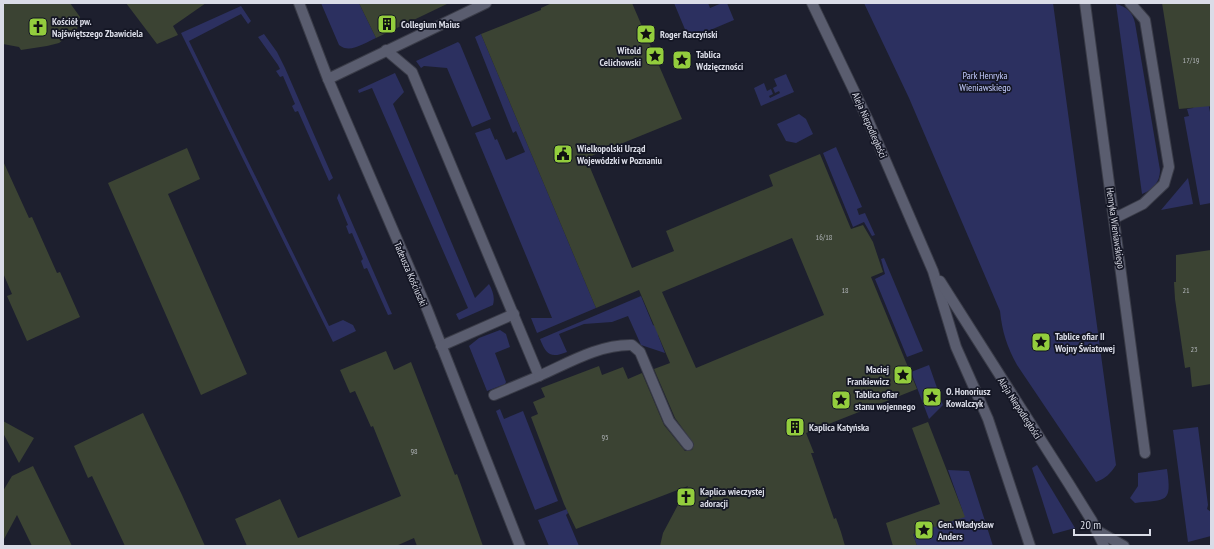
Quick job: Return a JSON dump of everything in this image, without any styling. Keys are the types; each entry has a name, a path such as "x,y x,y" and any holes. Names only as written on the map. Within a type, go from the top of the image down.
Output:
{"street":[{"name":"Tadeusza Kościuszki","path":"299,3 328,79 427,309 440,346 520,546"},
{"path":"328,79 486,3"},
{"name":"Aleja Niepodległości","path":"812,3 868,120 934,271 956,347 988,419 1030,546"},
{"name":"Henryka Wieniawskiego","path":"1086,3 1145,452"},
{"path":"1115,218 1143,204 1164,184 1169,167 1145,20 1130,3"},
{"path":"386,50 412,72 539,376"},
{"name":"Aleja Niepodległości","path":"934,271 1096,530 1104,546"},
{"path":"440,346 514,314"},
{"path":"494,395 594,352 622,345 632,345 640,352 669,421 688,445"},
{"path":"1096,530 1124,546"}],"green space":[{"path":"321,3 359,3 376,38 352,48 339,45"},
{"path":"674,3 708,3 710,8 722,3 727,3 734,20 689,39"},
{"name":"Park Henryka Wieniawskiego","path":"864,3 1053,3 1116,465 1108,475 1096,482 1013,358 1002,325 1000,311 909,98"},
{"path":"1116,4 1123,6 1128,10 1133,16 1135,23 1160,170 1159,178 1153,188 1142,194"},
{"path":"241,6 251,21 248,24 241,14 189,41 329,326 343,320 353,325 356,331 333,342 181,33"},
{"path":"264,34 277,52 285,68 333,178 329,181 298,111 295,112 292,106 295,104 283,76 280,77 276,71 280,69 258,37"},
{"path":"481,34 596,308 537,333 531,318 552,318 475,133 490,128 495,140 497,139 506,160 525,152 516,131 513,133 475,37"},
{"path":"458,42 491,119 472,127 447,68 424,66 421,68 416,61"},
{"path":"395,73 404,92 393,104 475,298 489,284 492,289 494,300 493,305 459,320 456,314 468,308 372,88 359,93 358,90"},
{"path":"786,74 794,92 761,106 754,88 764,83 767,91 771,89 773,94 769,96 770,98 780,93 779,91 775,93 773,88 777,86 774,79"},
{"path":"1195,105 1211,105 1209,107 1211,117 1211,203 1200,205 1184,117 1189,116 1187,109 1193,108"},
{"path":"799,114 806,119 813,134 796,143 786,141 777,124"},
{"path":"836,147 862,207 857,209 859,215 865,213 875,235 872,236 864,222 853,227 823,153"},
{"path":"1188,178 1193,204 1161,210"},
{"path":"339,193 392,314 388,315 367,268 364,269 361,261 363,259 352,233 349,234 346,226 348,225 337,198"},
{"path":"884,258 923,351 907,357 875,279 885,274 881,259"},
{"path":"641,296 653,325 665,331 658,335 665,353 641,345 628,316 612,322 584,324 559,334 567,352 553,355 549,354 544,348 540,339"},
{"path":"500,330 506,334 510,347 495,353 506,382 505,384 487,391 469,346 479,338"},
{"path":"929,365 943,405 929,419 911,372"},
{"path":"500,409 504,419 523,411 558,501 535,510 496,411"},
{"path":"1198,427 1208,505 1207,509 1211,512 1211,536 1188,542 1173,430"},
{"path":"1037,465 1075,528 1053,534 1032,468"},
{"path":"1167,469 1169,489 1165,498 1161,500 1135,503 1130,498 1138,486 1138,473"},
{"path":"948,470 969,471 993,546 917,546 913,534 963,512"},
{"path":"567,509 568,513 566,515 579,546 549,546 538,520"}],"building":[{"name":"Kościół pw. Najświętszego Zbawiciela","path":"3,3 70,3 80,17 77,29 59,43 47,46 21,50 19,47 3,44"},
{"path":"126,3 206,3 173,26 178,35 157,44"},
{"name":"Collegium Maius","path":"359,3 449,3 376,38"},
{"path":"552,3 632,3 682,119 586,158 632,268 674,251 666,231 773,186 769,175 820,154 851,229 863,225 873,242 883,272 871,277 917,389 806,433 814,453 811,453 845,546 660,546 663,533 688,486 576,529 564,504 531,417 538,414 533,402 545,397 541,388 599,366 602,375 623,367 628,379 642,373 664,425 685,451 692,450 694,444 675,418 654,369 670,363 639,290 596,308 481,34 541,10 541,8","holes":["792,238 824,315 696,368 662,292"]},
{"path":"1162,3 1211,3 1211,106 1179,109"},
{"path":"187,148 200,179 168,194 247,374 201,395 108,183"},
{"path":"3,161 29,218 32,217 57,273 60,272 80,317 27,341 7,296 12,294 3,273"},
{"path":"1211,250 1211,384 1192,387 1190,367 1185,368 1175,299 1174,282 1176,282 1176,255"},
{"path":"386,351 394,370 411,362 455,475 457,474 483,546 417,546 414,538 396,546 247,546 235,519 280,499 298,538 401,496 373,426 371,427 355,391 350,393 340,370"},
{"path":"143,413 205,546 125,546 92,476 88,478 74,446"},
{"path":"3,421 34,438 19,463 3,433"},
{"path":"928,422 965,517 913,534 917,546 893,546 886,523 940,504 912,428"},
{"path":"33,466 72,546 32,546 17,515 3,541 3,491 12,476"}],"place":[{"name":"Collegium Maius","path":"387,24"},
{"name":"Kościół pw. Najświętszego Zbawiciela","path":"38,27"},
{"name":"Roger Raczyński","path":"646,34"},
{"name":"Witold Celichowski","path":"655,56"},
{"name":"Tablica Wdzięczności","path":"682,60"},
{"name":"Wielkopolski Urząd Wojewódzki w Poznaniu","path":"563,154"},
{"name":"Tablice ofiar II Wojny Światowej","path":"1041,342"},
{"name":"Maciej Frankiewicz","path":"903,375"},
{"name":"O. Honoriusz Kowalczyk","path":"932,397"},
{"name":"Tablica ofiar stanu wojennego","path":"841,400"},
{"name":"Kaplica Katyńska","path":"795,427"},
{"name":"Kaplica wieczystej adoracji","path":"686,497"},
{"name":"Gen. Władysław Anders","path":"924,530"}]}
